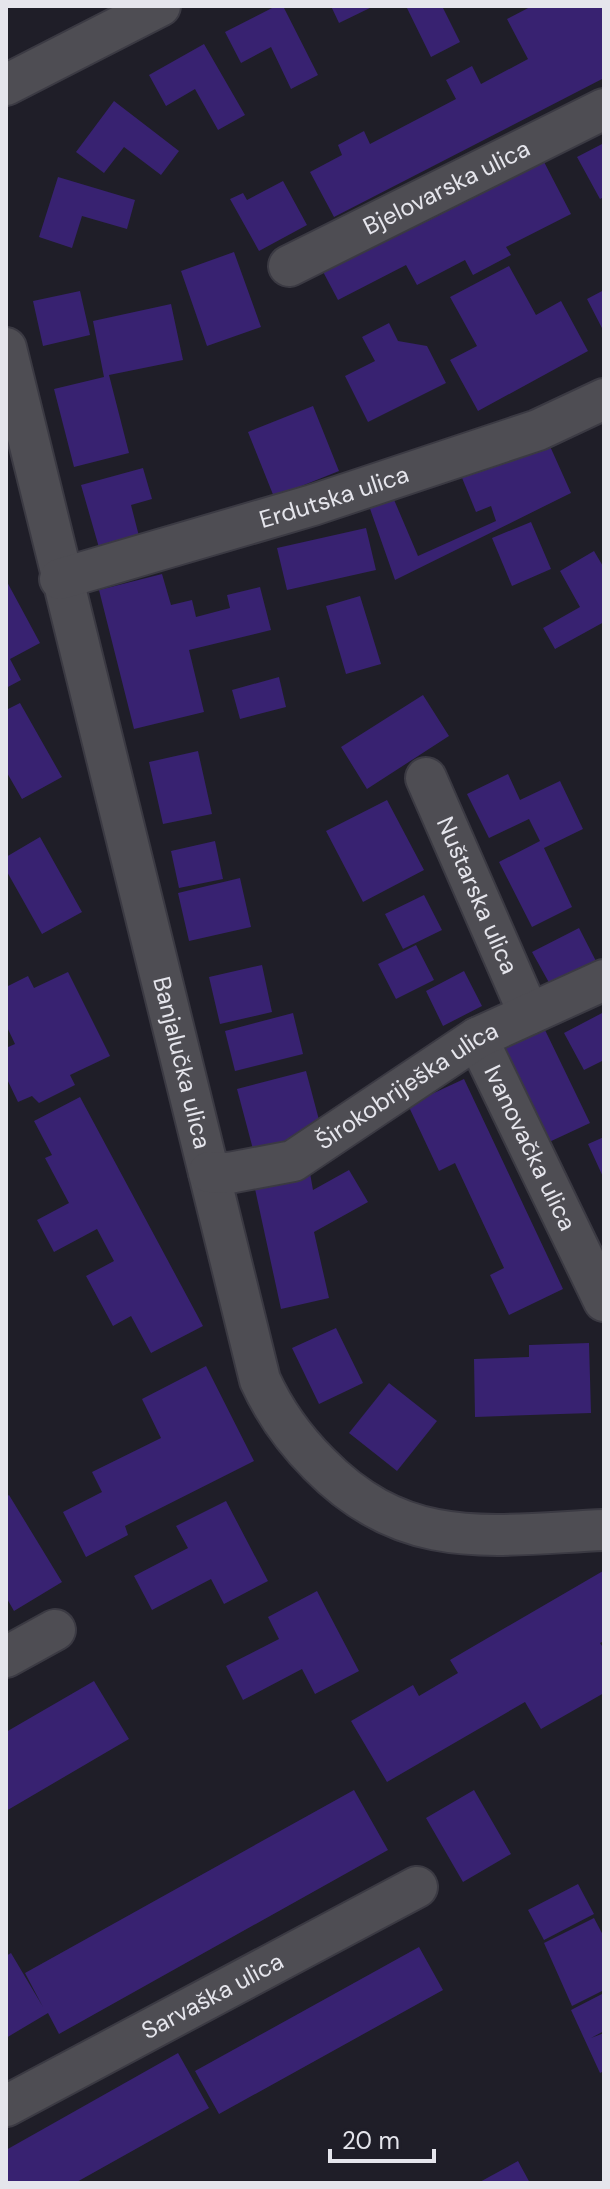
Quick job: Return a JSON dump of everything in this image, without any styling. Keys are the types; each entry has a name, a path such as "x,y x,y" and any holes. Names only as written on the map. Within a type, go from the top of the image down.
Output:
{"street":[{"path":"8,92 160,6"},
{"name":"Bjelovarska ulica","path":"289,266 604,109"},
{"name":"Banjalučka ulica","path":"6,348 60,579 260,1380 273,1409 294,1440 327,1473 361,1503 385,1516 446,1533 481,1536 604,1530"},
{"name":"Erdutska ulica","path":"60,579 313,505 602,406"},
{"name":"Nuštarska ulica","path":"426,778 529,1014"},
{"name":"Širokobriješka ulica","path":"209,1172 229,1173 293,1161 477,1038 604,980"},
{"name":"Ivanovačka ulica","path":"477,1038 604,1301"},
{"path":"6,1657 55,1630"},
{"name":"Sarvaška ulica","path":"6,2106 417,1887"}],"building":[{"path":"276,6 283,6 318,75 291,89 271,47 241,63 225,32"},
{"path":"331,6 374,6 339,23"},
{"path":"406,6 442,6 460,42 431,57"},
{"path":"532,6 604,6 604,78 334,217 310,172 342,155 338,145 364,131 370,144 456,99 446,80 472,66 481,84 528,59 507,19"},
{"path":"204,44 245,115 218,130 195,89 166,106 149,75"},
{"path":"114,101 179,151 161,175 124,147 104,173 76,152"},
{"path":"604,143 604,197 600,199 577,157"},
{"path":"542,158 571,214 506,247 511,255 473,275 465,260 417,285 406,265 338,300 320,266"},
{"path":"58,177 135,200 127,229 82,216 72,248 39,237"},
{"path":"283,181 307,225 259,251 230,199 243,193 247,200"},
{"path":"234,252 261,327 207,346 181,271"},
{"path":"509,266 536,315 561,301 588,351 478,411 450,360 477,346 450,297"},
{"path":"604,290 604,332 587,299"},
{"path":"80,291 90,335 43,346 33,301"},
{"path":"171,304 183,360 109,375 129,453 74,467 54,389 104,377 93,321"},
{"path":"389,323 398,341 427,346 446,383 368,422 345,376 375,361 362,337"},
{"path":"313,406 339,471 274,497 248,432"},
{"path":"549,444 571,493 395,580 368,503 392,495 418,556 496,521 491,506 476,512 458,468"},
{"path":"143,468 152,499 131,505 140,540 100,551 81,485"},
{"path":"531,522 551,569 512,586 492,538"},
{"path":"366,528 376,570 287,590 277,548"},
{"path":"594,551 604,568 604,622 555,649 543,628 580,607 560,571"},
{"path":"162,574 171,605 192,600 196,617 230,608 227,595 260,587 271,630 189,650 204,712 134,729 99,590"},
{"path":"6,580 40,643 10,659 21,680 6,688"},
{"path":"360,596 381,664 346,674 326,606"},
{"path":"279,677 286,707 240,719 232,690"},
{"path":"423,695 449,736 367,789 341,747"},
{"path":"20,703 62,777 22,799 6,771 6,710"},
{"path":"198,751 212,814 163,824 149,762"},
{"path":"508,774 520,800 560,781 583,829 544,848 572,907 532,927 499,862 540,841 529,819 489,838 467,794"},
{"path":"387,800 424,870 363,902 326,831"},
{"path":"40,837 82,912 42,934 6,870 6,857"},
{"path":"215,841 223,879 179,888 171,851"},
{"path":"240,878 251,927 189,941 178,893"},
{"path":"424,895 442,930 403,949 385,914"},
{"path":"579,928 598,965 552,988 532,952"},
{"path":"416,945 434,980 396,999 378,964"},
{"path":"262,965 272,1012 220,1024 209,977"},
{"path":"464,971 482,1006 443,1026 426,991"},
{"path":"68,972 110,1056 70,1075 75,1085 39,1103 32,1096 18,1102 6,1077 6,1048 15,1044 6,1025 6,987 28,976 34,988"},
{"path":"604,1012 604,1060 584,1070 564,1033"},
{"path":"293,1013 303,1054 235,1071 225,1031"},
{"path":"545,1030 590,1123 547,1143 502,1050"},
{"path":"306,1071 323,1135 254,1153 237,1089"},
{"path":"464,1079 563,1289 509,1315 490,1275 504,1268 455,1163 439,1171 408,1105"},
{"path":"80,1097 203,1326 151,1353 131,1316 113,1326 86,1276 114,1261 97,1229 54,1252 37,1220 69,1203 45,1158 52,1155 34,1121"},
{"path":"604,1137 604,1179 588,1144"},
{"path":"308,1162 313,1190 349,1170 368,1202 314,1232 329,1298 281,1309 252,1175"},
{"path":"336,1328 363,1383 319,1404 292,1348"},
{"path":"589,1343 591,1413 475,1417 474,1359 529,1357 529,1345"},
{"path":"206,1366 254,1461 125,1526 128,1535 86,1557 63,1512 102,1492 92,1472 161,1438 142,1399"},
{"path":"389,1383 437,1421 397,1471 349,1433"},
{"path":"9,1495 62,1582 14,1611 6,1597 6,1497"},
{"path":"226,1501 268,1581 224,1604 211,1579 152,1610 134,1576 188,1548 176,1526"},
{"path":"603,1571 604,1641 600,1643 604,1649 604,1693 541,1729 525,1702 387,1782 351,1721 413,1685 419,1696 458,1673 450,1660"},
{"path":"317,1591 359,1671 315,1694 302,1669 243,1700 226,1666 279,1639 268,1617"},
{"path":"94,1681 129,1739 6,1811 6,1732"},
{"path":"354,1790 388,1850 59,2034 48,2013 6,2038 6,1956 11,1953 43,2007 25,1973"},
{"path":"474,1790 511,1854 463,1882 426,1818"},
{"path":"578,1884 594,1914 544,1940 528,1910"},
{"path":"594,1918 604,1937 604,1990 572,2006 544,1943"},
{"path":"419,1947 443,1990 219,2114 195,2071"},
{"path":"604,1993 604,2031 591,2038 604,2033 604,2071 600,2073 571,2010"},
{"path":"178,2053 209,2108 75,2183 6,2183 6,2150"},
{"path":"518,2161 530,2183 478,2183"}]}
